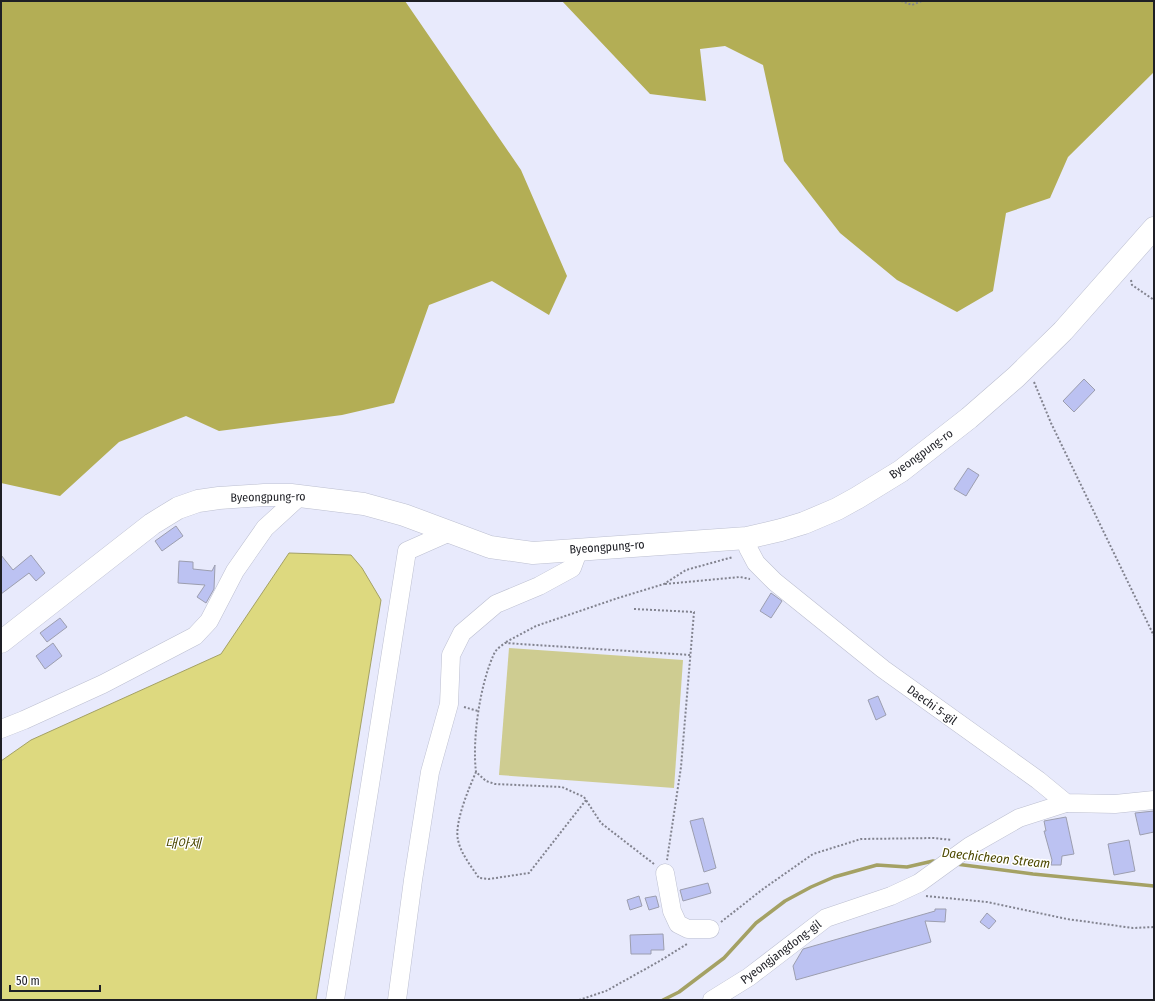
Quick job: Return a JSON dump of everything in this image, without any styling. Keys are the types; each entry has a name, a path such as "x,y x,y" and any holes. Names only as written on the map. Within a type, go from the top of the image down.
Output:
{"main road":[{"name":"Byeongpung-ro","path":"1,642 152,524 178,508 198,501 219,498 264,495 300,496 364,504 404,515 490,547 533,553 579,549 749,546 837,509 857,498 901,471 969,418 1063,331 1154,228"}],"street":[{"path":"1,729 103,684 195,636 209,621 235,571 265,528 300,496"},
{"path":"335,1000 407,551 450,532"},
{"name":"Daechi 5-gil","path":"749,546 756,563 778,584 883,669 1038,780 1066,803"},
{"path":"397,1000 413,880 430,772 449,704 452,655 462,634 496,604 539,586 572,568 579,549"},
{"path":"1066,803 1115,804 1154,800"},
{"name":"Pyeongjangdong-gil","path":"712,1000 749,977 826,918 891,896 904,890 922,881 973,844 1019,818 1066,803"},
{"path":"665,873 672,911 678,924 688,929 710,929"}],"path":[{"path":"901,1 912,5 922,1"},
{"path":"1125,260 1132,285 1154,300"},
{"path":"1022,370 1032,378 1051,423 1154,636"},
{"path":"664,584 686,570 749,546"},
{"path":"586,800 530,873 489,879 479,878 467,860 458,840 459,823 467,793 476,772 475,761 478,710 484,685 495,652 505,643 536,626 664,584 740,577 778,584"},
{"path":"476,772 486,781 495,784 562,787 584,797 601,823 665,873 681,767 694,612 634,609"},
{"path":"505,643 690,655"},
{"path":"579,1000 606,991 658,962 710,929 813,854 861,839 934,838 973,844"},
{"path":"904,890 930,897 987,902 1067,919 1132,928 1154,927"}],"shaded area":[{"path":"1,1 405,1 521,170 567,276 549,315 492,281 429,305 394,403 342,415 219,431 186,416 119,442 60,496 1,483"},
{"path":"562,1 1154,1 1154,72 1068,157 1050,198 1006,213 993,291 957,312 897,280 840,233 784,161 763,65 725,46 700,49 706,101 650,94"},
{"path":"509,648 683,660 674,788 499,775"}],"water":[{"name":"대아제","path":"289,553 351,555 362,568 381,600 316,1000 1,1000 1,761 31,740 221,654"}],"building":[{"path":"1084,379 1095,390 1074,412 1063,401"},
{"path":"968,468 979,475 966,496 954,489"},
{"path":"176,526 183,536 162,551 155,541"},
{"path":"1,555 13,570 31,555 45,573 36,581 29,573 1,594"},
{"path":"179,561 193,562 193,569 212,571 215,565 214,589 206,603 197,597 205,585 178,583"},
{"path":"771,593 782,601 771,618 760,611"},
{"path":"60,618 67,627 47,642 40,633"},
{"path":"53,643 62,656 45,669 36,656"},
{"path":"878,696 886,715 876,720 868,700"},
{"path":"1154,811 1154,832 1140,835 1135,813"},
{"path":"1066,817 1074,854 1062,856 1061,865 1051,865 1052,860 1044,831 1046,831 1044,821"},
{"path":"703,818 716,868 704,872 690,821"},
{"path":"1129,840 1135,871 1114,875 1108,844"},
{"path":"708,883 711,893 683,901 680,890"},
{"path":"639,896 642,906 630,910 627,900"},
{"path":"656,896 659,907 649,910 645,898"},
{"path":"935,909 946,909 945,922 925,921 931,942 796,980 793,966 803,949 935,911"},
{"path":"987,913 996,921 989,929 980,922"},
{"path":"663,934 664,950 651,950 651,954 631,954 630,935"}],"waterway":[{"name":"Daechicheon Stream","path":"663,1000 679,992 724,958 756,923 785,901 811,887 834,877 877,865 907,867 933,861 938,862"},
{"name":"Daechicheon Stream","path":"956,864 1033,874 1154,886"}]}
